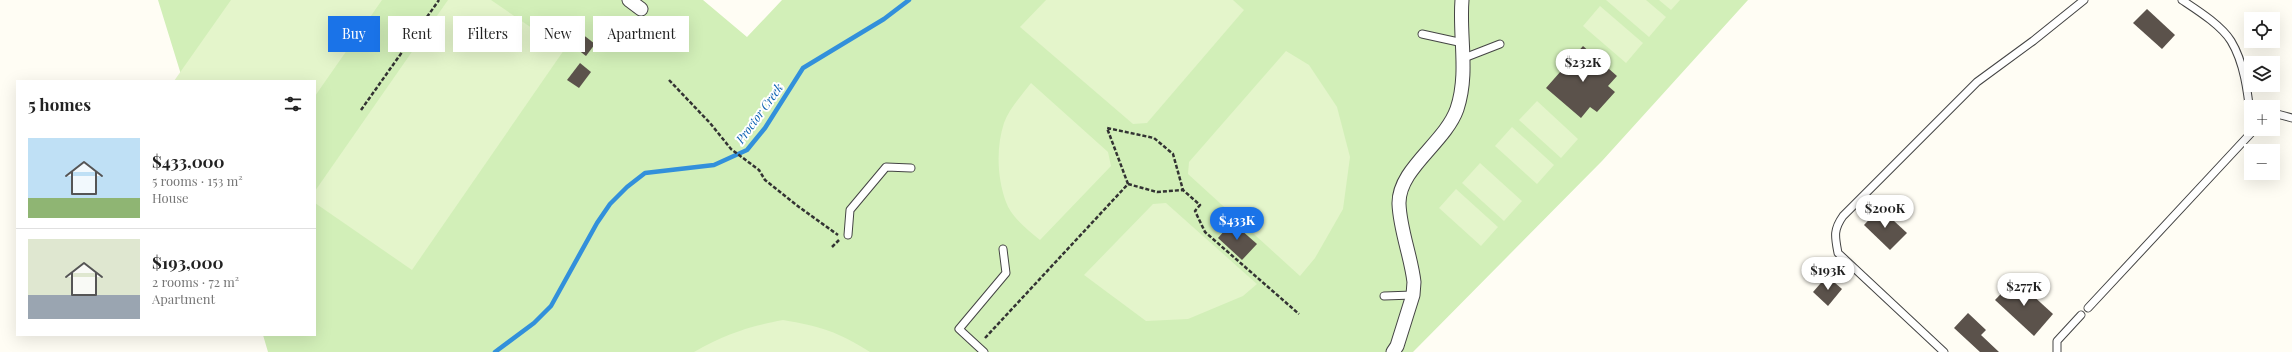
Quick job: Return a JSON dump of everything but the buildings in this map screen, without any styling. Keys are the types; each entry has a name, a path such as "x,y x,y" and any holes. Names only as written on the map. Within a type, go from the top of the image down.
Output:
{"street":[{"path":"629,0 641,9"},
{"path":"1394,352 1413,295 1414,282 1399,203 1403,184 1450,124 1460,96 1464,58 1462,0"}],"lane":[{"path":"1944,352 1838,253 1835,238 1836,226 1843,216 1977,82 2033,42 2084,0"},
{"path":"2182,0 2203,14 2231,41 2246,82 2248,100"},
{"path":"1422,34 1463,44"},
{"path":"1464,58 1500,44"},
{"path":"2280,115 2292,118"},
{"path":"2088,308 2247,136"},
{"path":"848,235 850,210 886,167 911,168"},
{"path":"984,352 959,329 1006,273 1003,249"},
{"path":"1384,296 1413,295"},
{"path":"2057,352 2057,341 2081,315"}],"path":[{"path":"361,110 439,0"},
{"path":"669,80 710,123 731,149 759,170 765,180 842,238 832,247"},
{"path":"1128,184 1107,128 1154,138 1173,154 1183,190 1200,205 1195,211 1205,232 1299,314"},
{"path":"1128,184 1157,192 1183,190"},
{"path":"978,346 1128,184"}],"green space":[{"path":"158,0 703,0 747,37 782,0 1748,0 1602,161 1413,352 268,352 263,336 316,336 316,80 183,80"},
{"path":"231,0 382,0 371,16 328,16 328,52 346,52 316,95 316,80 175,80"},
{"path":"448,0 491,0 514,16 453,16 453,52 522,52 522,21 530,27 530,52 563,52 412,270 316,204 316,190 412,52 445,52 445,16 437,16"},
{"path":"1046,0 1233,0 1244,10 1147,123 1133,124 1020,27"},
{"path":"1606,0 1646,0 1666,17 1649,37"},
{"path":"1659,0 1680,0 1671,10"},
{"path":"1600,6 1643,43 1626,63 1583,26"},
{"path":"1286,51 1309,65 1337,107 1350,157 1343,209 1315,258 1300,276 1188,174 1189,162"},
{"path":"1031,83 1108,152 1111,166 1040,240 1020,223 1008,208 999,173 1001,132 1004,123 1012,107"},
{"path":"1537,101 1578,139 1561,158 1519,120"},
{"path":"1512,127 1554,165 1537,184 1495,146"},
{"path":"1480,163 1522,201 1504,221 1462,183"},
{"path":"1456,189 1498,227 1481,246 1439,208"},
{"path":"1166,203 1257,284 1243,296 1188,319 1146,321 1084,275 1153,204"},
{"path":"783,320 818,327 848,339 870,352 694,352 716,340 737,332 758,325"}],"waterway":[{"name":"Proctor Creek","path":"495,352 534,323 551,306 597,223 610,204 627,187 645,173 714,165 747,150 765,128 803,68 884,19 909,0"}]}
